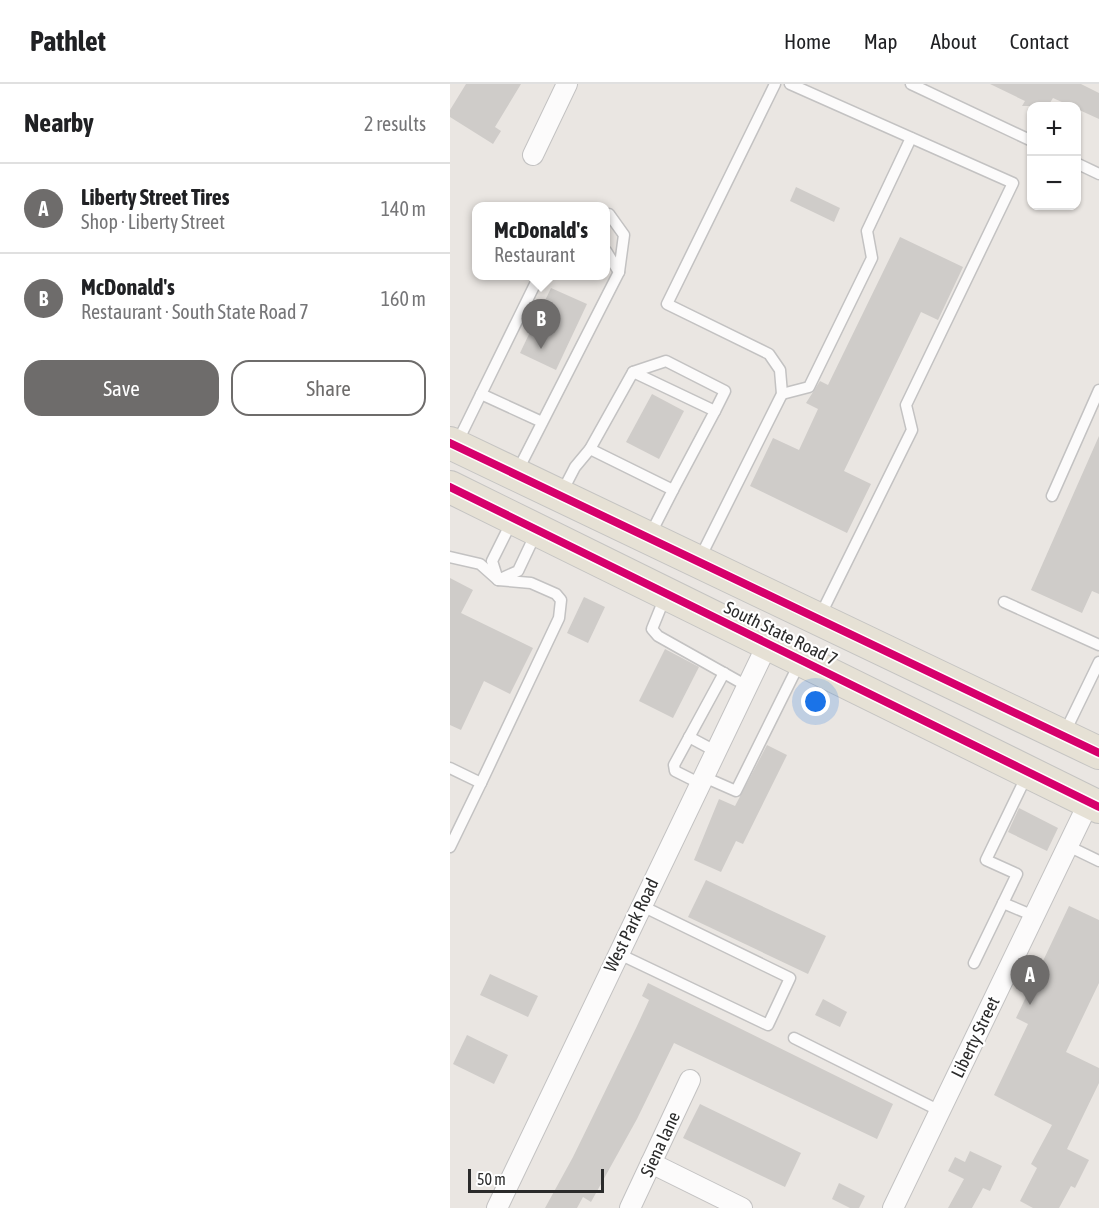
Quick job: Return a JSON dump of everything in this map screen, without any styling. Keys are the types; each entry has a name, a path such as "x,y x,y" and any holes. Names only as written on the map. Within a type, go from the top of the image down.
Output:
{"main road":[{"name":"South State Road 7","path":"453,445 648,540 1099,753"},
{"name":"South State Road 7","path":"450,487 1094,805"},
{"path":"637,579 661,582 672,580 684,575 698,563"},
{"path":"768,643 790,630 825,624"}],"street":[{"path":"533,155 567,84"},
{"name":"West Park Road","path":"497,1208 640,905 717,752 768,643"},
{"name":"Liberty Street","path":"893,1208 1068,846 1094,805"},
{"name":"Siena lane","path":"630,1208 690,1080"},
{"path":"651,1164 742,1208"}],"lane":[{"path":"698,563 782,394 780,370 769,354 667,304 775,84"},
{"path":"790,84 1013,183 906,405 912,430 825,624"},
{"path":"911,84 1027,139"},
{"path":"782,394 809,387 872,258 867,231 911,138"},
{"path":"1081,165 1099,174"},
{"path":"516,475 619,272 624,235 610,218"},
{"path":"610,257 619,272"},
{"path":"453,445 481,394 537,280"},
{"path":"559,497 575,467 590,449 633,372 666,362 725,391 648,540"},
{"path":"633,372 715,411"},
{"path":"1052,496 1099,390"},
{"path":"481,394 542,422"},
{"path":"590,449 673,490"},
{"path":"498,580 492,561 526,524"},
{"path":"498,580 518,571 526,524"},
{"path":"450,557 480,564 498,580 531,583 556,594 561,600 562,607 482,783 450,847"},
{"path":"667,594 652,629 658,636 747,686"},
{"path":"1004,602 1099,645"},
{"path":"724,673 674,765 675,771 736,791 801,660"},
{"path":"1064,736 1099,662"},
{"path":"689,737 717,752"},
{"path":"450,768 482,783"},
{"path":"974,963 1017,874 986,860 1028,772"},
{"path":"1068,846 1099,861"},
{"path":"1004,903 1034,916"},
{"path":"617,953 768,1025 790,978 640,905"},
{"path":"794,1038 940,1111"}],"building":[{"path":"466,84 521,84 495,127 501,131 493,144 450,117 450,110"},
{"path":"990,84 1081,84 1099,93 1099,119 1081,111 1081,102 1062,102 1053,98 1050,102 1027,102 1027,106 1022,106 1025,101"},
{"path":"796,187 840,208 834,222 790,201"},
{"path":"900,237 963,267 938,320 921,312 844,471 871,484 847,533 750,486 773,438 799,450 818,409 806,403 820,381 828,385"},
{"path":"551,288 587,304 556,370 520,353"},
{"path":"652,394 684,411 659,459 626,442"},
{"path":"1099,436 1099,594 1092,591 1082,613 1031,590"},
{"path":"450,578 473,590 461,613 533,648 510,694 484,681 461,730 450,725"},
{"path":"584,597 605,607 588,643 567,633"},
{"path":"665,649 699,667 673,718 639,701"},
{"path":"767,745 787,755 743,844 736,841 721,872 694,860 719,799 735,806"},
{"path":"1019,808 1058,828 1047,851 1008,832"},
{"path":"706,880 826,936 808,974 688,917"},
{"path":"1069,906 1099,920 1099,983 1066,1052 1099,1068 1099,1083 1067,1149 1089,1160 1075,1188 1071,1186 1059,1208 1033,1208 1020,1201 1037,1168 1031,1164 1052,1125 994,1095 1028,1024 1016,1018"},
{"path":"490,974 538,996 528,1017 480,995"},
{"path":"648,983 893,1104 877,1139 674,1043 637,1119 591,1202 583,1197 577,1208 545,1208 573,1157 649,1000 642,996"},
{"path":"823,999 847,1012 840,1027 815,1015"},
{"path":"467,1035 508,1055 494,1084 453,1064"},
{"path":"700,1104 801,1153 785,1187 683,1138"},
{"path":"970,1151 1002,1166 990,1191 983,1188 972,1208 948,1208 964,1179 948,1171 955,1157 965,1162"},
{"path":"839,1183 865,1196 859,1208 850,1208 832,1199"}],"cycle path":[{"path":"450,443 1099,753"},
{"path":"450,487 1099,807"}],"place":[{"name":"McDonald's","path":"541,349"},
{"name":"Liberty Street Tires","path":"1030,1005"}]}
